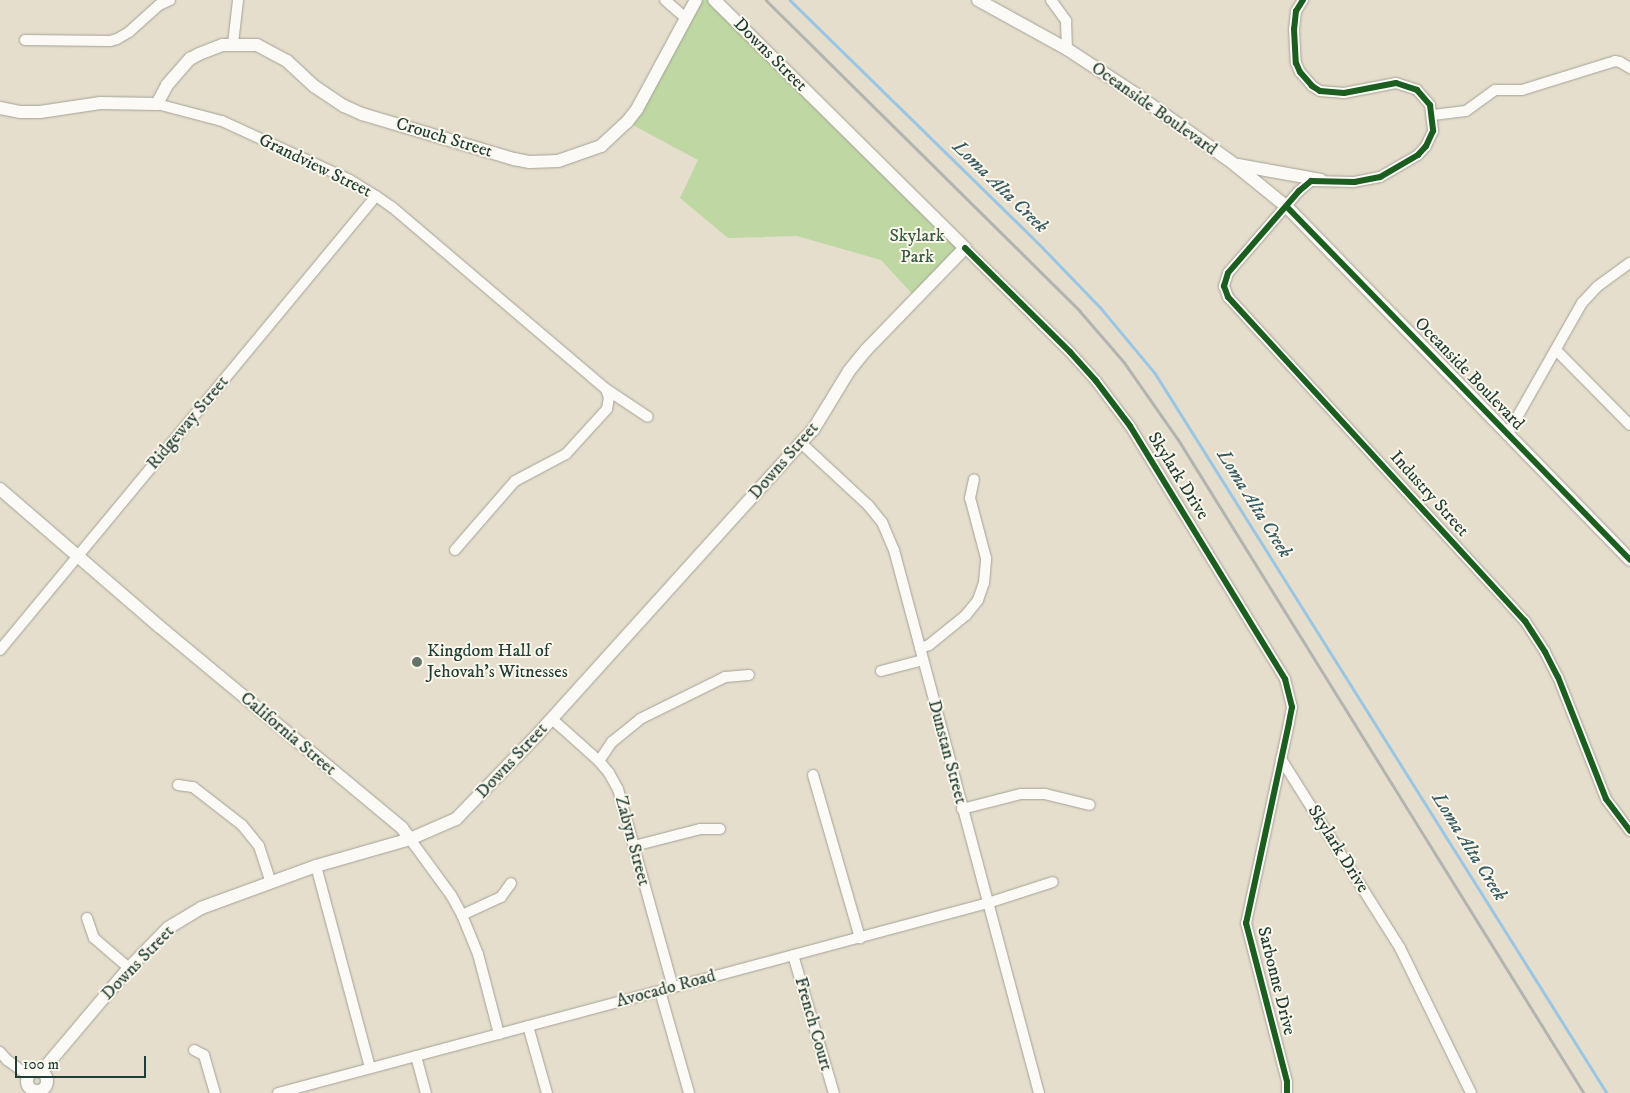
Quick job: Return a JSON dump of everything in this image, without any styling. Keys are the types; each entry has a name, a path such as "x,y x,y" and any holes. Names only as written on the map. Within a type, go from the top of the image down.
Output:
{"main road":[{"name":"Crouch Street","path":"157,104 167,85 190,59 223,45 257,45 287,61 314,86 344,106 362,114 514,159 530,162 558,161 600,146 628,122 637,109 696,0"},
{"name":"Downs Street","path":"35,1073 129,968 168,928 201,908 316,866 410,839 456,819 552,719 813,430 848,371 965,248 714,0"},
{"name":"Oceanside Boulevard","path":"978,0 1067,50 1138,95 1234,164 1287,207 1630,560"},
{"name":"Grandview Street","path":"0,108 20,112 40,112 100,103 157,104"},
{"path":"1234,164 1321,180"},
{"name":"California Street","path":"0,489 160,627 402,828 410,839"},
{"path":"35,1073 47,1080 48,1090 27,1090 26,1082 35,1073"}],"street":[{"path":"25,40 110,41 129,32 159,5 170,0"},
{"path":"233,44 238,0"},
{"path":"665,0 686,18"},
{"path":"1051,0 1066,21 1067,50"},
{"path":"1303,0 1296,10 1294,30 1296,63 1300,72 1312,86 1320,91 1344,93 1396,83 1417,90 1425,97 1433,115 1433,131 1426,146 1418,154 1380,177 1354,182 1321,180"},
{"path":"1433,115 1466,111 1495,90 1522,90 1614,61 1630,68"},
{"name":"Grandview Street","path":"157,104 222,121 350,180 392,206 606,390 648,417"},
{"name":"Industry Street","path":"1321,180 1311,181 1299,191 1228,273 1224,286 1228,297 1525,621 1546,652 1558,677 1606,799 1630,830"},
{"name":"Ridgeway Street","path":"0,650 77,554 376,196"},
{"name":"Skylark Drive","path":"965,248 1070,352 1130,426 1285,678 1292,707 1281,759 1400,948 1470,1093"},
{"path":"1507,435 1557,351 1582,304 1598,286 1630,263"},
{"path":"1557,351 1630,425"},
{"path":"454,550 514,480 566,454 607,409 609,398 606,390"},
{"name":"Dunstan Street","path":"801,443 868,505 882,522 894,550 1038,1093"},
{"path":"920,648 929,645 966,615 978,600 984,582 986,558 970,498 974,479"},
{"path":"881,671 923,660"},
{"path":"599,761 612,742 640,719 725,677 749,675"},
{"name":"Zabyn Street","path":"552,719 599,761 610,773 618,789 673,987"},
{"name":"Sarbonne Drive","path":"1281,759 1246,923 1287,1082 1287,1093"},
{"path":"814,775 860,938"},
{"path":"178,786 193,787 242,825 259,846 271,882"},
{"path":"962,809 1021,794 1045,794 1090,805"},
{"path":"634,846 700,829 720,829"},
{"name":"California Street","path":"410,839 451,895 462,916 478,954 499,1034"},
{"path":"316,866 370,1068"},
{"name":"Avocado Road","path":"278,1093 860,938 988,903 1053,882"},
{"path":"462,916 501,897 511,883"},
{"path":"87,918 94,938 129,968"},
{"name":"French Court","path":"793,955 834,1093"},
{"path":"660,991 689,1093"},
{"path":"528,1026 546,1093"},
{"path":"194,1050 204,1055 215,1093"},
{"path":"0,1052 35,1073"},
{"path":"416,1056 426,1093"}],"green space":[{"name":"Skylark Park","path":"696,0 714,0 965,248 916,298 881,260 797,236 728,238 680,198 698,160 627,122"}],"waterway":[{"name":"Loma Alta Creek","path":"790,0 1043,248 1100,307 1155,373 1607,1093"}],"railway":[{"path":"766,0 1080,311 1124,362 1178,439 1584,1093"}],"cycle path":[{"path":"1303,0 1296,11 1294,29 1296,63 1300,72 1312,86 1320,91 1344,93 1396,83 1417,90 1430,105 1433,131 1426,146 1418,155 1380,177 1354,182 1311,181 1299,191 1228,273 1224,286 1228,297 1525,621 1558,677 1606,799 1630,831"},
{"path":"1287,207 1630,560"},
{"path":"965,248 1070,352 1096,381 1130,426 1285,679 1292,707 1246,923 1287,1082 1287,1093"}],"place":[{"name":"Kingdom Hall of Jehovah's Witnesses","path":"417,662"}]}
